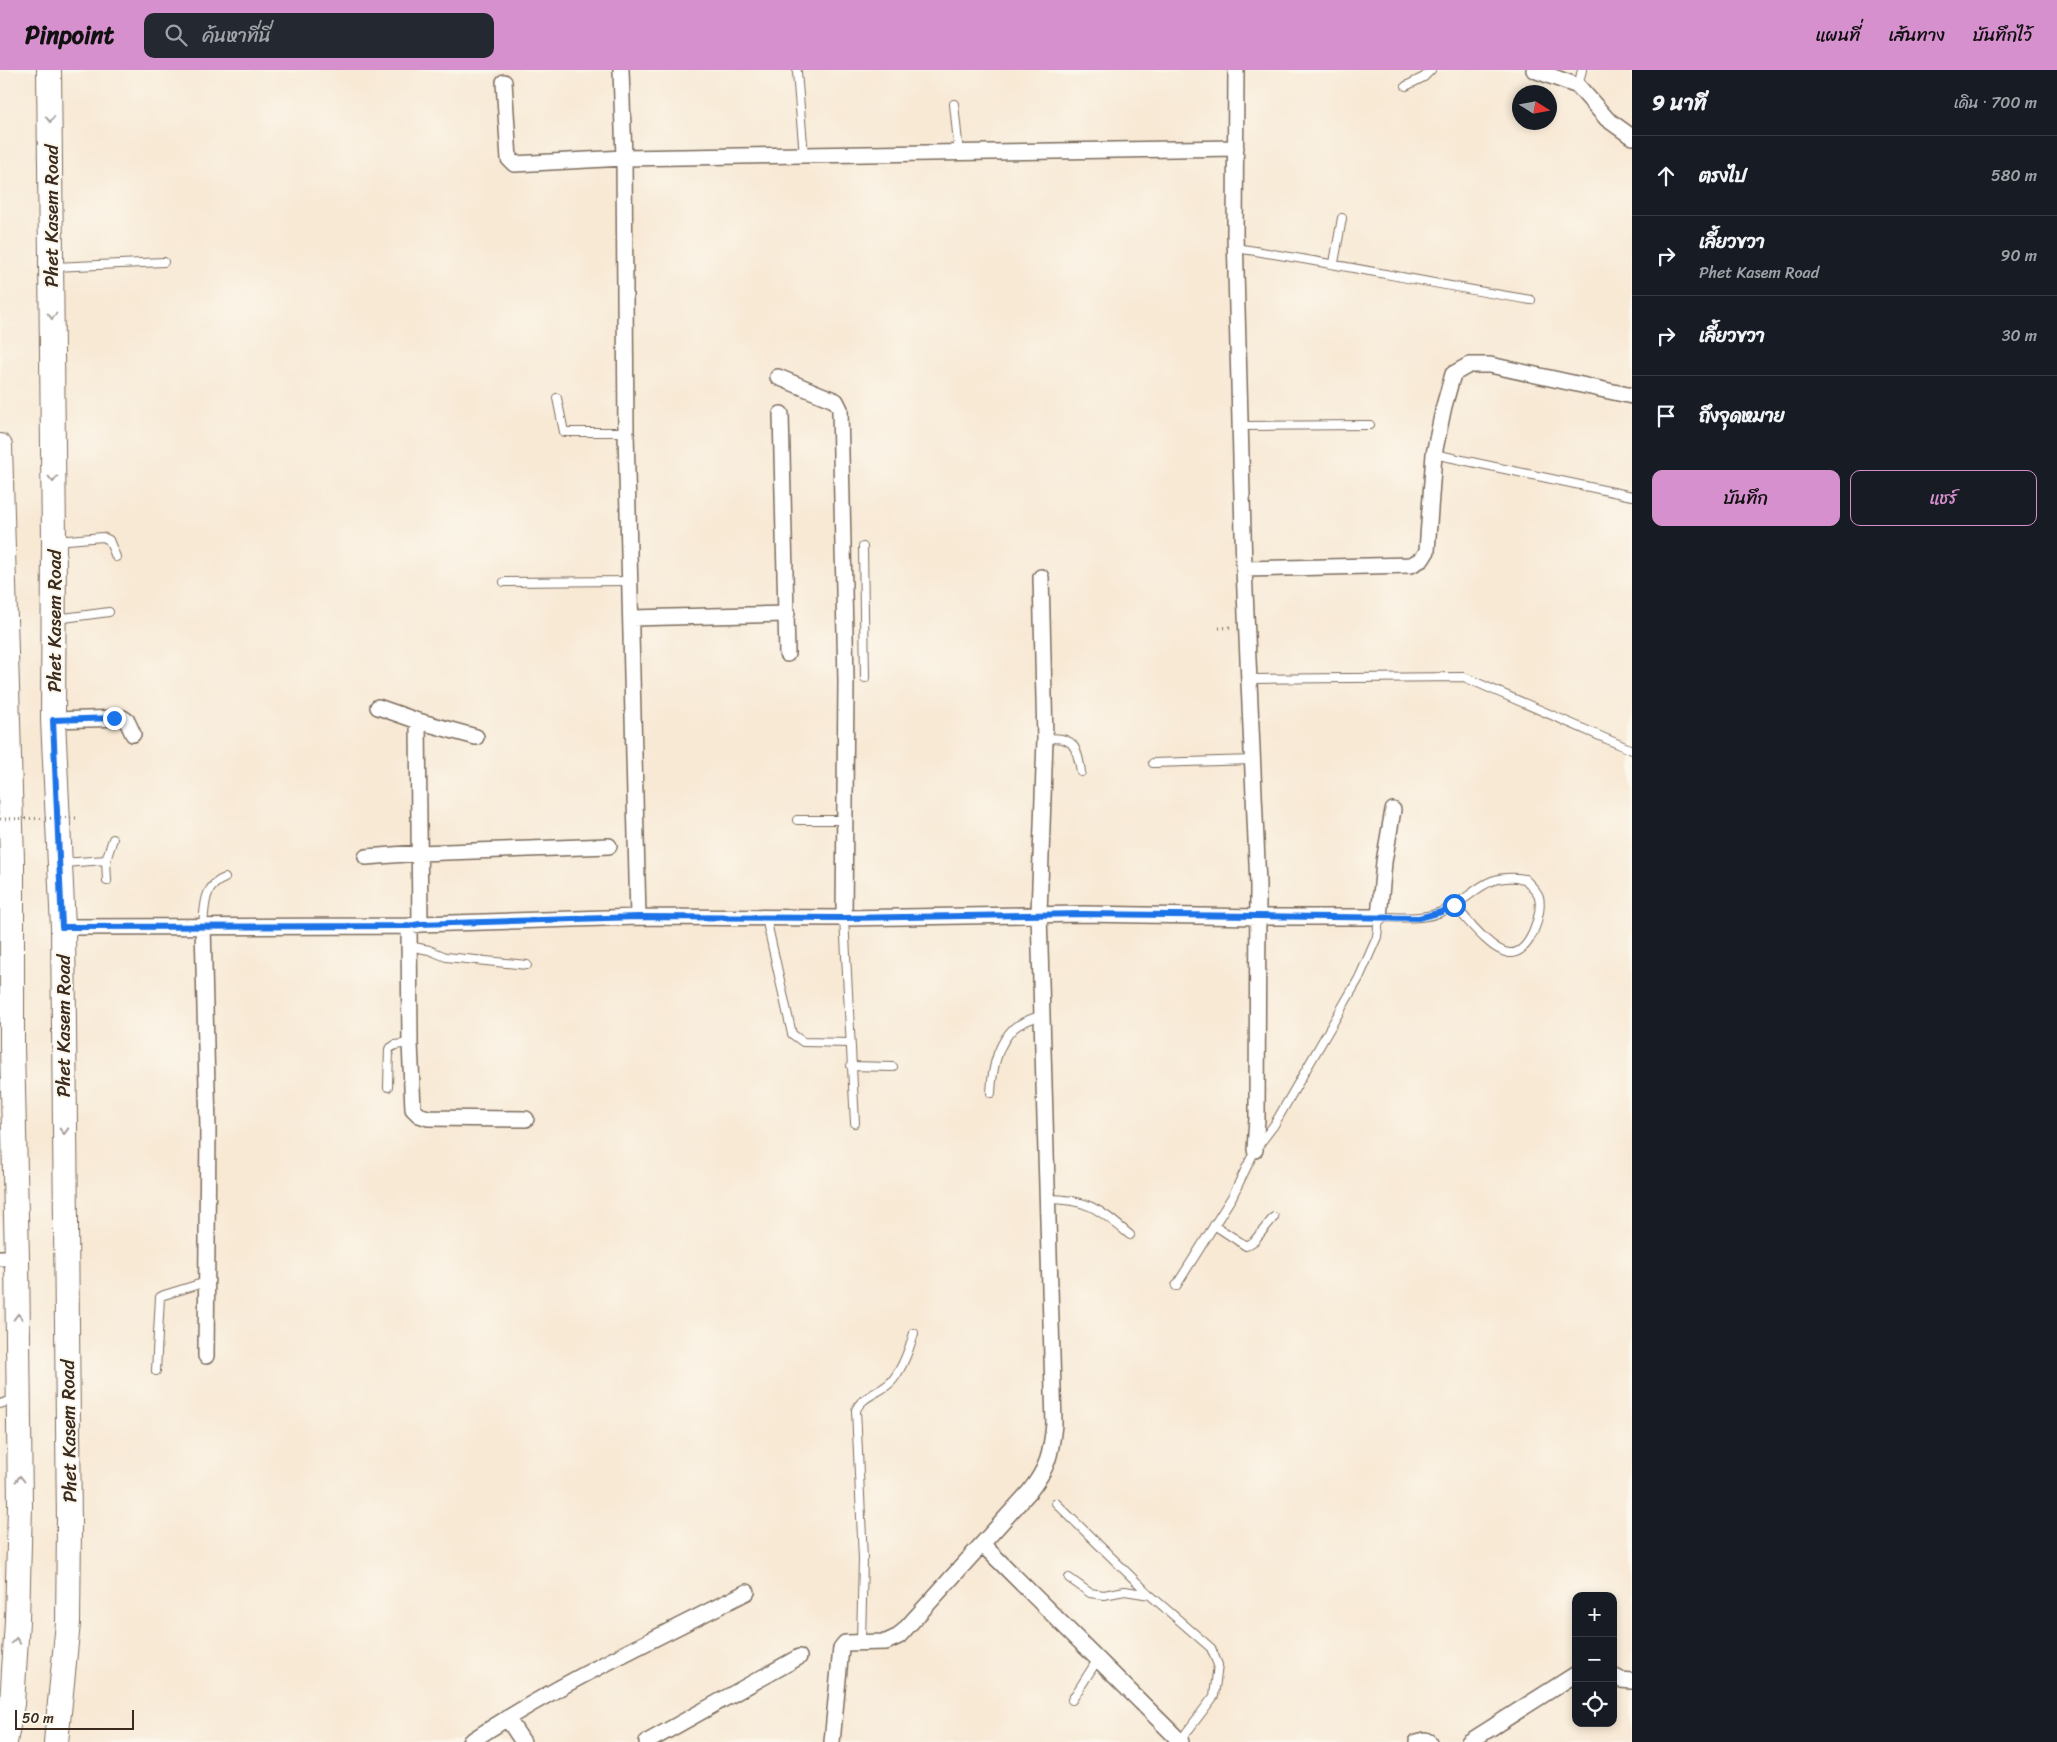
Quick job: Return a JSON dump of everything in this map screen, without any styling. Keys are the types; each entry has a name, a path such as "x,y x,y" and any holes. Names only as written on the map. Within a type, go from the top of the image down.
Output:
{"main road":[{"name":"Phet Kasem Road","path":"49,70 54,541 53,720 61,863 70,1525 68,1623 56,1742"},
{"path":"0,446 5,789 12,1047 9,1401 20,1505 17,1621 12,1704 5,1742"}],"street":[{"path":"621,70 624,158 626,432 638,917"},
{"path":"1236,70 1236,248 1240,426 1258,917 1258,1118 1255,1150"},
{"path":"1534,70 1578,86 1607,119 1632,136"},
{"path":"504,82 509,159 514,164 624,158 1236,148"},
{"path":"1244,569 1411,565 1422,559 1427,551 1434,454 1444,406 1453,374 1469,365 1490,365 1632,396"},
{"path":"778,378 836,401 840,409 845,635 844,918"},
{"path":"781,414 787,654"},
{"path":"832,1742 841,1648 845,1643 861,1641 886,1642 899,1636 1043,1475 1052,1449 1054,1424 1039,914 1045,738 1040,577"},
{"path":"632,618 787,614"},
{"path":"378,707 418,721 476,737"},
{"path":"53,720 122,718 127,721 134,734"},
{"path":"418,721 419,853 415,925 409,946 413,1109 419,1115 428,1118 526,1119"},
{"path":"62,927 415,925 638,917 844,918 1039,914 1379,917 1384,862 1393,810"},
{"path":"366,857 419,853 609,846"},
{"path":"203,926 208,1128 206,1356"},
{"path":"982,1544 1180,1742"},
{"path":"470,1742 563,1686 746,1592"},
{"path":"647,1742 799,1657"},
{"path":"1469,1742 1572,1677"},
{"path":"1617,1678 1632,1681"},
{"path":"507,1718 523,1742"},
{"path":"1417,1742 1425,1740 1429,1742"}],"lane":[{"path":"1406,86 1424,77 1431,70"},
{"path":"1578,86 1582,70"},
{"path":"797,72 804,156"},
{"path":"954,104 959,153"},
{"path":"1334,263 1342,218"},
{"path":"1236,248 1334,263 1419,282 1531,300"},
{"path":"52,267 164,262"},
{"path":"557,398 564,432 626,432"},
{"path":"1240,426 1370,425"},
{"path":"1434,454 1632,496"},
{"path":"54,541 103,537 108,540 116,558"},
{"path":"863,547 866,678"},
{"path":"504,582 631,581"},
{"path":"54,619 109,612"},
{"path":"845,635 864,634"},
{"path":"1250,679 1464,677 1632,750"},
{"path":"1045,738 1058,737 1069,741 1077,750 1081,772"},
{"path":"1153,763 1253,760"},
{"path":"797,820 845,820"},
{"path":"106,881 106,860 113,840"},
{"path":"61,863 106,860"},
{"path":"1176,1286 1232,1197 1255,1150 1274,1125 1360,978 1377,937 1379,917 1419,918 1441,912 1486,882 1508,876 1525,878 1539,896 1539,914 1532,936 1520,950 1509,953 1494,946 1474,928 1454,905"},
{"path":"203,926 205,899 212,885 224,878"},
{"path":"766,918 792,1034 803,1042 850,1042"},
{"path":"844,918 855,1123"},
{"path":"409,946 429,950 446,957 527,965"},
{"path":"991,1093 1001,1044 1015,1028 1042,1015"},
{"path":"388,1087 389,1049 395,1045 410,1043"},
{"path":"851,1066 893,1068"},
{"path":"1047,1199 1085,1203 1102,1211 1130,1235"},
{"path":"1214,1225 1246,1246 1254,1242 1274,1217"},
{"path":"156,1371 160,1297 164,1294 206,1282"},
{"path":"861,1641 863,1559 856,1410 862,1401 878,1393 891,1382 901,1366 914,1333"},
{"path":"1056,1503 1150,1595 1211,1648 1218,1665 1214,1696 1180,1742"},
{"path":"1069,1578 1090,1592 1104,1595 1125,1591 1150,1595"},
{"path":"1072,1700 1098,1659"}],"path":[{"path":"0,819 76,818"}],"route":[{"path":"114,718 53,720 61,863 62,927 409,926 420,924 638,917 844,918 1083,914 1419,918 1441,912 1454,905"}]}
